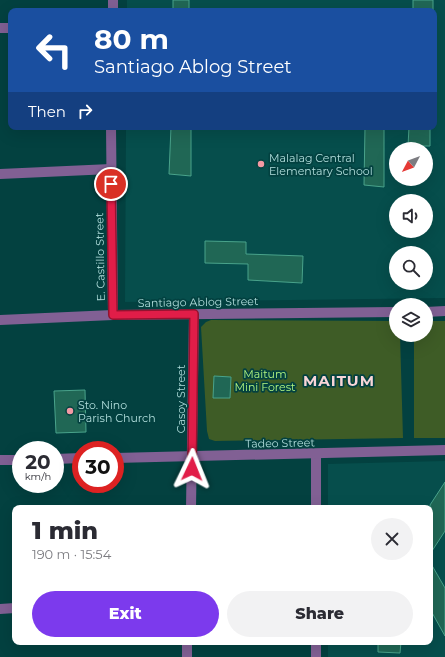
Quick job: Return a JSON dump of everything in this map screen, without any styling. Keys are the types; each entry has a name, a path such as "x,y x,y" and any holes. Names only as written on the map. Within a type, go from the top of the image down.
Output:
{"street":[{"name":"E. Castillo Street","path":"111,130 113,315"},
{"path":"0,174 111,169"},
{"path":"433,312 445,311"},
{"name":"Santiago Ablog Street","path":"0,320 113,315 389,312"},
{"name":"Casoy Street","path":"191,505 194,314"},
{"name":"Tadeo Street","path":"124,458 445,450"},
{"path":"316,454 316,505"},
{"path":"0,460 12,460"},
{"path":"0,609 12,608"},
{"path":"187,645 187,657"},
{"path":"316,645 316,657"}],"shaded area":[{"name":"Malalag Central Elementary School","path":"127,0 445,0 445,298 125,302 126,130 437,130 437,8 127,8"},
{"path":"445,461 445,657 328,657 328,645 433,645 433,505 328,505 328,464"}],"green space":[{"name":"Maitum Mini Forest","path":"211,320 389,321 389,342 400,342 403,438 215,441 209,439 207,431 201,327 206,322"},
{"path":"433,321 445,321 445,438 414,438 414,342 433,342"}],"building":[{"path":"173,0 189,0 189,8 173,8"},
{"path":"413,0 433,0 433,8 413,8"},
{"path":"171,130 191,130 191,176 169,174"},
{"path":"365,130 384,130 384,187 364,185"},
{"path":"409,130 430,130 430,142 408,142"},
{"path":"205,241 246,242 246,254 303,256 302,283 248,280 248,264 205,263"},
{"path":"214,376 231,377 230,398 213,398"},
{"name":"Sto. Nino Parish Church","path":"85,390 86,432 56,433 54,391"},
{"path":"445,482 445,531 433,549 433,505 430,505"},
{"path":"433,567 445,588 445,636 433,614"},
{"path":"378,645 401,645 400,653 378,652"}],"place":[{"name":"Malalag Central Elementary School","path":"261,164"},
{"name":"Sto. Nino Parish Church","path":"70,411"}],"district":[{"name":"MAITUM","path":"339,381"}],"route":[{"path":"111,184 113,315 194,314 192,469"}]}
